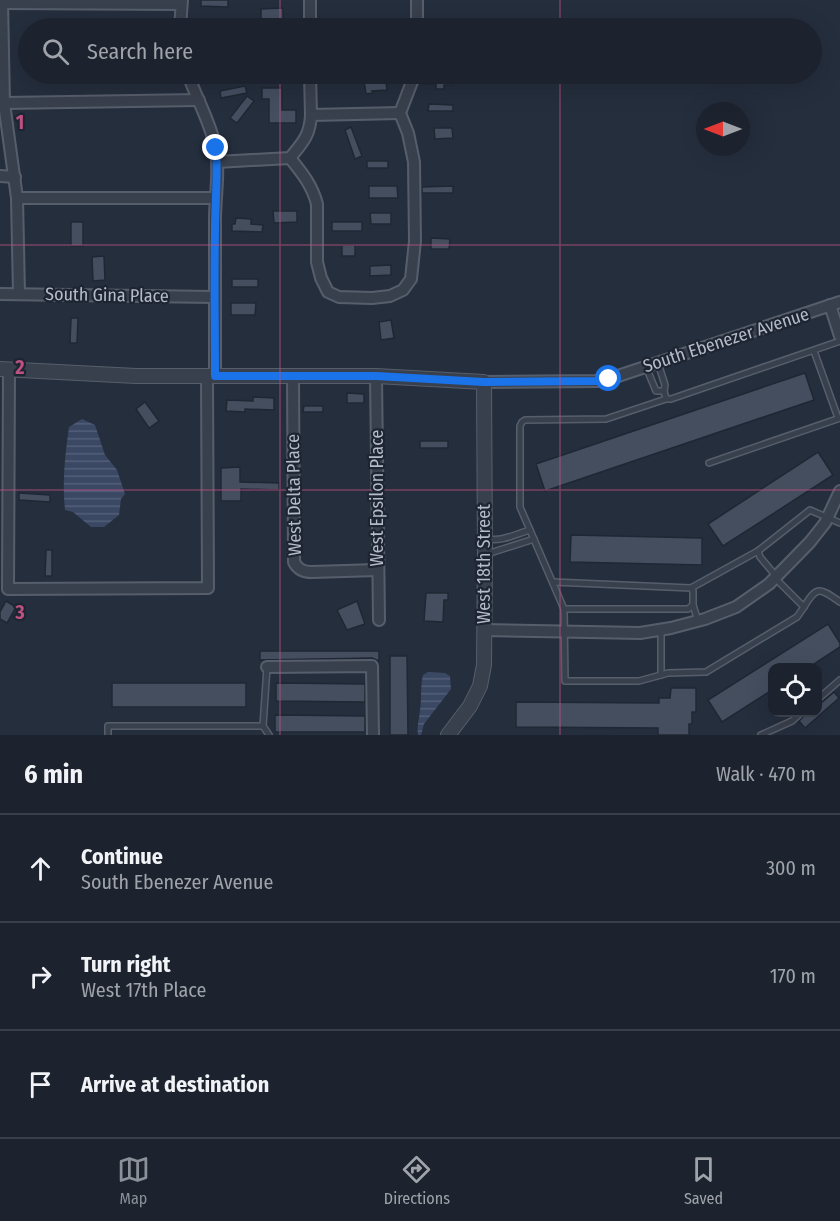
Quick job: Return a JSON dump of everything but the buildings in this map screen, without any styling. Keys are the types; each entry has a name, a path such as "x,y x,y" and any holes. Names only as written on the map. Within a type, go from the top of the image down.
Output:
{"street":[{"path":"310,0 310,18"},
{"path":"417,0 417,18"},
{"path":"19,294 17,198 4,103 2,1 182,2 181,18"},
{"path":"4,369 8,589 208,588 217,162 212,134 192,84"},
{"path":"217,162 290,158 309,130 310,84"},
{"path":"290,158 309,182 315,196 317,262 328,292 339,297 372,298 390,296 403,290 411,279 414,249 414,173 411,145 400,113 412,84"},
{"path":"4,103 199,100"},
{"path":"311,115 400,113"},
{"path":"0,176 15,177"},
{"path":"17,198 215,198"},
{"name":"South Gina Place","path":"0,294 214,297"},
{"path":"835,304 840,336"},
{"name":"South Ebenezer Avenue","path":"4,369 136,376 376,376 484,382 597,381 835,304"},
{"name":"West Delta Place","path":"293,376 294,562 303,572 377,570"},
{"name":"West Epsilon Place","path":"376,376 378,620"},
{"name":"West 18th Street","path":"448,735 470,706 480,686 484,665 484,382"},
{"path":"484,630 640,633 698,621 736,607 769,584 810,542 828,518 840,492"},
{"path":"267,668 372,666 373,735"}],"lane":[{"path":"840,342 606,419 525,420 520,426 520,507 564,609 565,681 639,681 668,673 706,672 797,617 814,591 824,591 840,602"},
{"path":"709,463 839,418 814,351"},
{"path":"658,363 665,385 666,399"},
{"path":"646,366 656,391 664,391"},
{"path":"553,582 692,588 758,551 810,510 840,523"},
{"path":"485,538 498,540 530,530"},
{"path":"485,555 534,539"},
{"path":"758,551 776,577 804,607"},
{"path":"692,588 693,605 698,621"},
{"path":"564,609 688,609 693,605"},
{"path":"661,630 661,675"},
{"path":"267,668 263,726 269,735"},
{"path":"822,696 840,680"},
{"path":"761,735 796,717"},
{"path":"108,735 108,726 263,726"},
{"path":"190,726 190,735"}],"water":[{"path":"82,419 95,425 105,455 117,470 125,494 121,499 119,515 104,527 91,527 73,512 65,510 64,468 69,427"},
{"path":"428,672 445,673 450,676 451,689 424,724 421,735 418,735 422,679 423,675"}],"route":[{"path":"216,148 215,376 376,376 484,382 609,379"}]}
